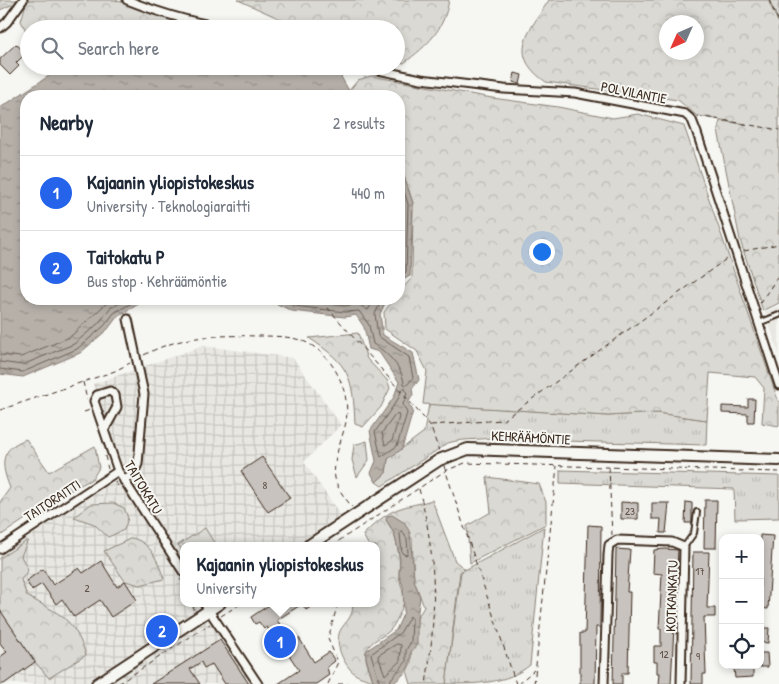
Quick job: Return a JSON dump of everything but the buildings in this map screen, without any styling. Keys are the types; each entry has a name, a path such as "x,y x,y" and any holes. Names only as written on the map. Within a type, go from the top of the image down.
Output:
{"street":[{"path":"0,28 7,22 23,0"},
{"path":"127,0 151,10 193,20"},
{"name":"POLVILANTIE","path":"402,75 495,88 575,93 684,114 692,120"},
{"path":"692,120 779,385"},
{"path":"124,481 134,473 138,464 144,394 128,319"},
{"name":"TAITOKATU","path":"105,429 117,407 115,394 110,391 97,395 94,401 95,408 105,429 110,451 124,481 180,567"},
{"name":"KEHRÄÄMÖNTIE","path":"316,542 441,459 468,449 779,460"},
{"name":"TAITORAITTI","path":"0,549 118,471"},
{"path":"604,684 608,555 609,545 612,542"},
{"name":"KOTKANKATU","path":"612,542 672,542 684,547 681,684"},
{"path":"97,684 206,607"},
{"path":"208,607 258,684"}],"lane":[{"path":"759,323 779,315"},
{"path":"684,547 694,533 697,512"}],"path":[{"path":"769,0 779,22"},
{"path":"692,120 697,116 779,130"},
{"path":"430,425 503,420 736,252 779,244"},
{"path":"754,309 764,299 779,275"},
{"path":"328,307 430,425 517,684 535,669"},
{"path":"0,410 115,371 161,346 177,340 216,335 282,336 303,341 322,351 329,359 342,384 346,407 346,422 335,466 335,479 364,524"},
{"path":"337,542 445,471 465,462 779,472"},
{"path":"534,684 558,465"},
{"path":"609,466 612,542"},
{"path":"419,488 428,521 435,570 433,632 426,684"},
{"path":"118,684 236,607"},
{"path":"328,684 338,662 328,639 337,607"},
{"path":"338,684 353,684"}],"shaded area":[{"path":"779,306 779,354 765,312"},
{"path":"203,346 293,358 341,425 304,462 348,526 323,542 180,542 180,607 223,607 216,612 260,684 0,684 0,556 125,474 93,384"}],"green space":[{"path":"0,0 19,0 0,10"},
{"path":"27,0 115,0 176,20 21,20"},
{"path":"238,0 449,0 447,11 434,36 405,62 405,20 283,20"},
{"path":"549,0 768,0 779,24 779,303 763,311 740,240 718,130 720,121 746,124 697,116 678,100 546,82 534,72 527,62 524,52 525,42 534,22"},
{"path":"769,0 779,0 779,22"},
{"path":"371,76 613,118 638,114 684,126 779,403 779,426 762,423 764,388 755,377 710,373 707,420 657,413 608,416 423,404 427,371 417,351 385,329 384,312 389,305 405,305 405,286 412,278 413,203 405,179 405,90 350,90 358,80"},
{"path":"358,333 367,359 387,380 390,388 381,407 363,427 355,424 353,395 347,374 333,356 309,338"},
{"path":"429,404 608,416 657,413 707,420 706,445 565,441 552,437 504,434 491,438 448,443 382,486 376,482 386,473 388,459 424,432"},
{"path":"26,439 49,472 95,446 99,468 92,479 60,496 0,536 0,502 10,488 5,471 4,458 11,447"},
{"path":"367,441 369,460 357,477 352,460 354,445"},
{"path":"560,470 779,476 779,518 735,519 734,489 560,483"},
{"path":"487,477 539,484 546,502 546,524 470,563 467,526 491,512"},
{"path":"432,500 455,561 465,569 460,572 446,684 411,684 407,671 411,663 411,652 416,639 417,618 424,607 414,580 412,538 386,520 397,546 399,577 404,601 391,629 374,641 366,652 373,681 355,674 344,660 339,648 338,636 353,607 380,607 380,542 367,542 363,535 379,520 393,511"},
{"path":"113,503 124,508 128,518 124,530 108,537 94,524 74,517 91,504"},
{"path":"544,527 530,665 511,676 491,682 446,684 461,572"},
{"path":"205,528 214,542 183,542"},
{"path":"132,538 145,544 153,554 164,579 140,585 125,581 104,551"},
{"path":"28,540 21,556 28,570 21,580 27,596 57,613 70,624 76,632 86,655 49,678 35,662 0,611 0,558"}],"water":[{"path":"50,75 340,75 349,90 27,90"},
{"path":"20,95 20,305 137,305 117,317 108,329 80,353 23,377 0,374 0,108"},
{"path":"405,180 413,203 410,276 405,279"},
{"path":"279,305 384,305 380,314 383,335 413,353 419,380 412,389 413,395 408,403 413,411 402,449 388,459 386,473 376,482 371,473 376,461 370,431 394,397 399,382 379,352 369,349 364,327 356,315 345,317 292,311"},
{"path":"392,515 405,523 410,533 414,580 420,597 417,618 417,644 411,652 406,670 400,677 392,684 378,684 373,681 367,662 366,651 396,630 404,612 403,586 399,575 400,559 394,532 386,520 387,516"}],"place":[{"name":"Taitokatu P","path":"162,631"},
{"name":"Kajaanin yliopistokeskus","path":"280,642"}]}
